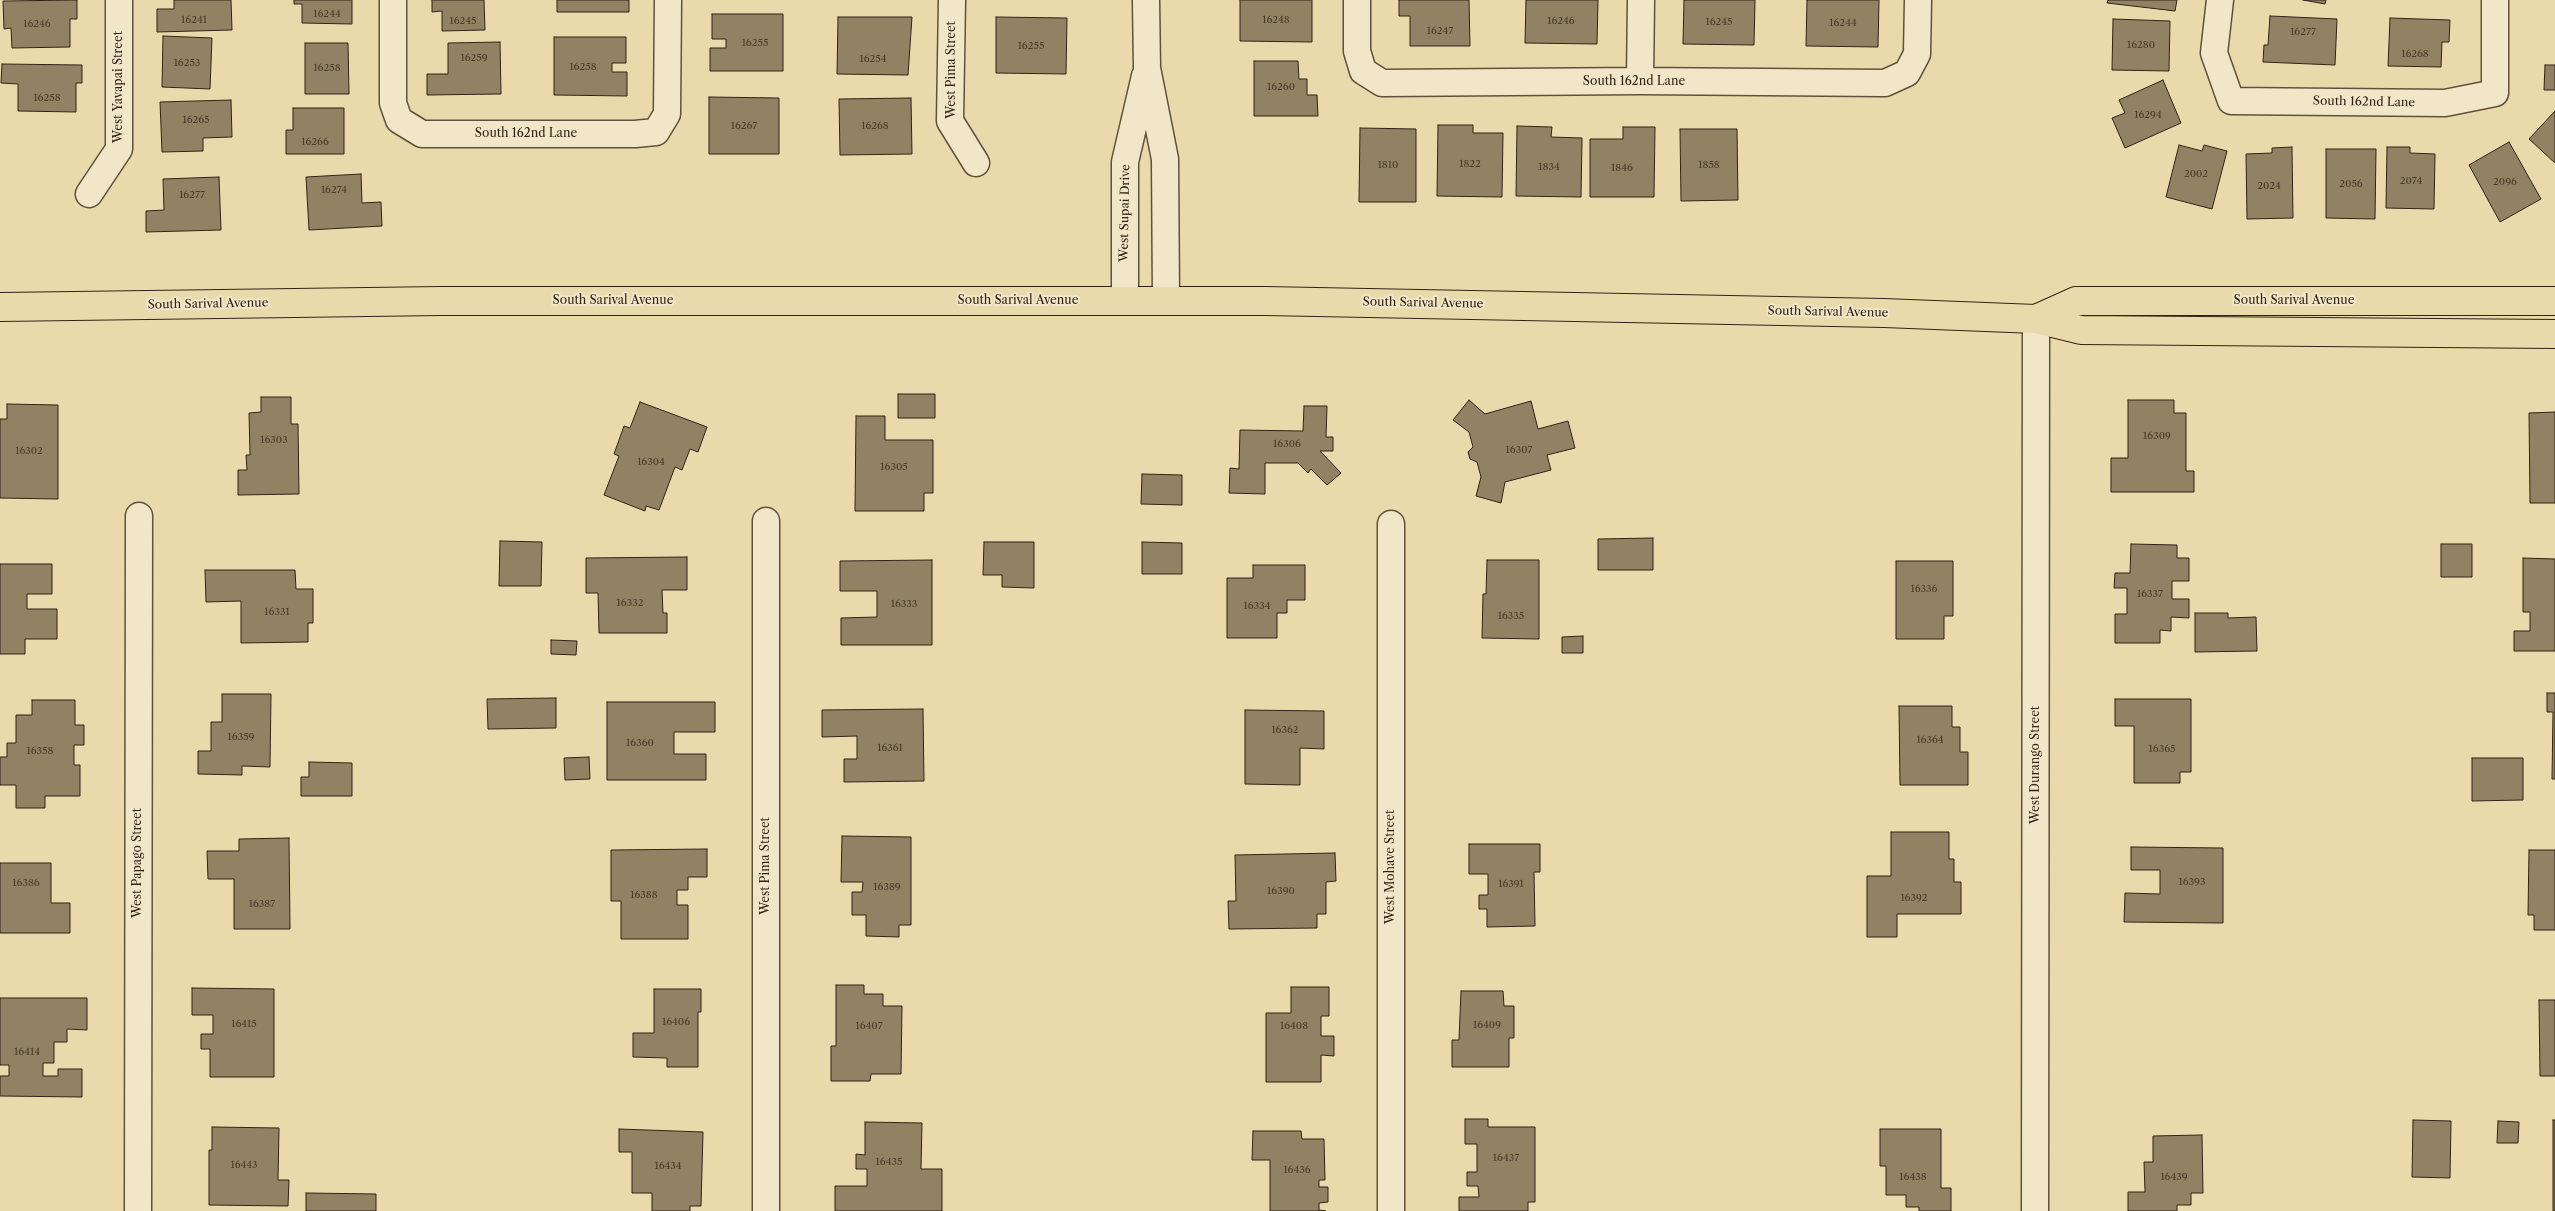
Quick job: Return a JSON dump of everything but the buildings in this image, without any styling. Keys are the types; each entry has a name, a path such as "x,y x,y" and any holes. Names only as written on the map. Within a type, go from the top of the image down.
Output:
{"main road":[{"name":"South Sarival Avenue","path":"0,307 431,301 1166,300 1538,305 1884,313 2036,319 2081,330 2555,334"},
{"name":"South Sarival Avenue","path":"2036,319 2076,301 2555,301"}],"street":[{"name":"West Yavapai Street","path":"89,194 119,149 119,0"},
{"name":"South 162nd Lane","path":"393,0 393,103 399,120 422,134 635,134 656,132 666,114 668,0"},
{"name":"West Pima Street","path":"952,0 950,121 976,163"},
{"name":"West Supai Drive","path":"1146,0 1146,68 1165,159 1166,300"},
{"name":"South 162nd Lane","path":"1357,0 1357,51 1363,71 1382,83 1640,81 1886,84 1907,73 1917,54 1918,0"},
{"path":"1640,81 1641,0"},
{"name":"South 162nd Lane","path":"2220,0 2214,52 2231,101 2445,103 2495,93 2495,0"},
{"name":"West Supai Drive","path":"1125,300 1125,162 1146,68"},
{"name":"West Durango Street","path":"2035,1211 2036,319"},
{"name":"West Papago Street","path":"138,1211 139,516"},
{"name":"West Pima Street","path":"766,521 766,1211"},
{"name":"West Mohave Street","path":"1391,524 1391,1211"}]}
